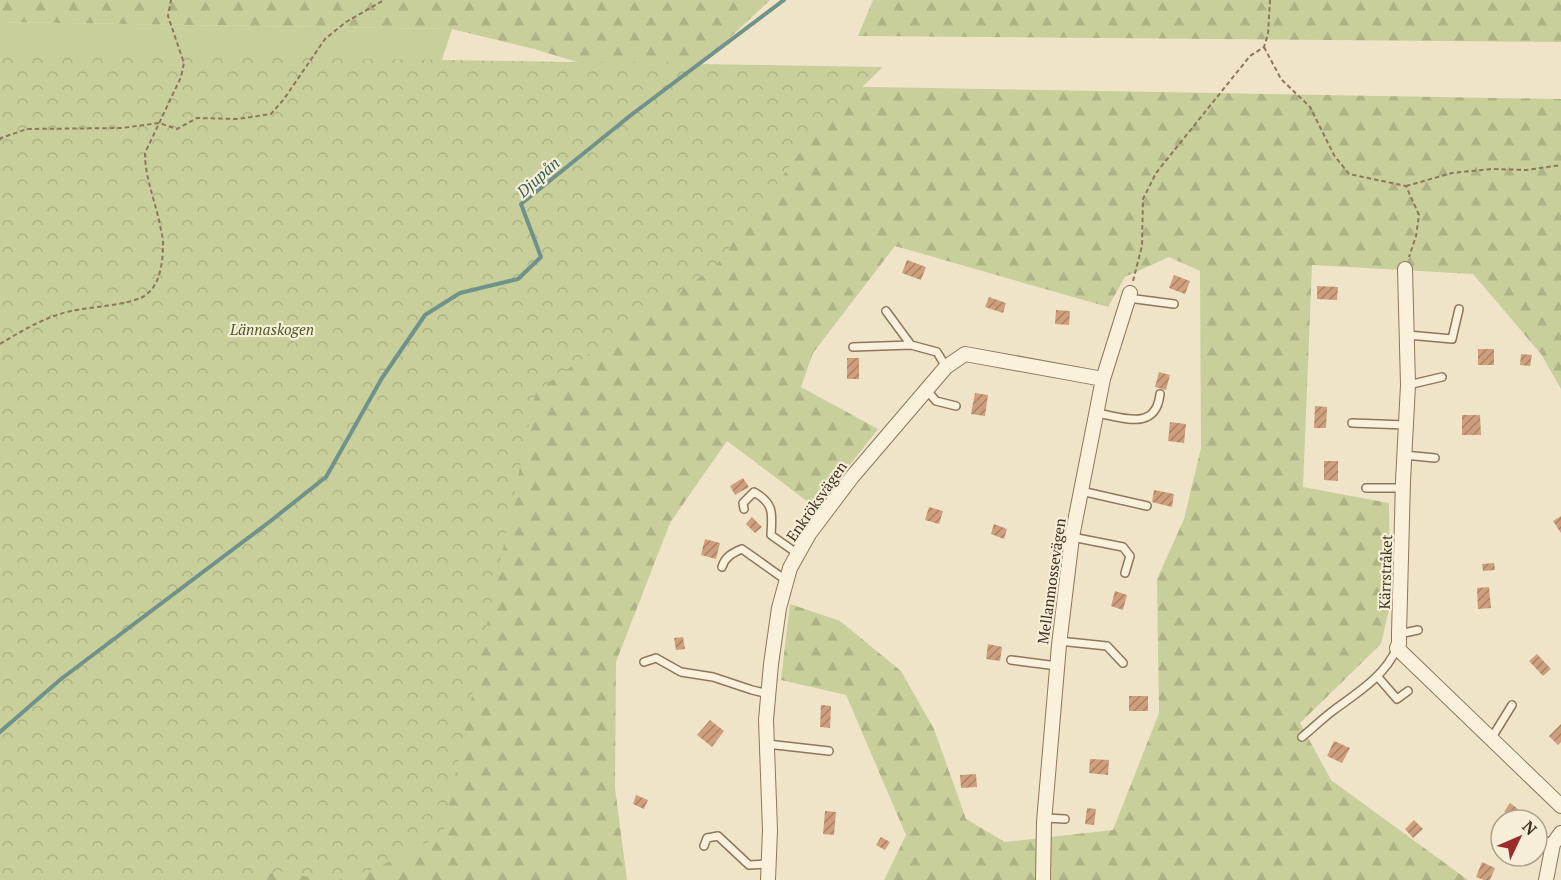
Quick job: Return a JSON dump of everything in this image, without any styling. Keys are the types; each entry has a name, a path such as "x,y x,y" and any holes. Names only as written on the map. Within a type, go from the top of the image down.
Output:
{"street":[{"name":"Kärrstråket","path":"1397,648 1399,644 1408,385 1405,269"},
{"name":"Mellanmossevägen","path":"1043,880 1045,818 1059,642 1072,537 1103,379 1129,296"},
{"name":"Enkröksvägen","path":"768,880 770,830 766,720 779,609 790,568 809,534 852,477 926,389 946,367 965,354 1103,379"},
{"path":"1397,648 1561,806"},
{"path":"1546,880 1557,838"}],"lane":[{"path":"1129,296 1174,304"},
{"path":"1407,335 1452,339 1459,309"},
{"path":"886,311 911,345"},
{"path":"853,347 911,345 937,352 946,367"},
{"path":"1408,385 1442,377"},
{"path":"926,389 936,401 956,406"},
{"path":"1097,412 1140,420 1149,417 1154,411 1160,394"},
{"path":"1352,423 1406,424"},
{"path":"1404,455 1435,458"},
{"path":"1365,488 1403,489"},
{"path":"1082,491 1146,506"},
{"path":"744,509 743,503 754,492 762,497 772,510 771,536 798,554"},
{"path":"1072,537 1123,547 1130,556 1125,573"},
{"path":"722,567 730,554 742,549 786,581"},
{"path":"1399,634 1418,630"},
{"path":"1059,642 1107,646 1123,663"},
{"path":"1302,737 1333,710 1360,692 1377,676 1397,648"},
{"path":"644,662 656,658 681,672 713,677 769,694"},
{"path":"1011,660 1057,666"},
{"path":"1377,676 1397,699 1408,692"},
{"path":"1491,739 1512,705"},
{"path":"767,744 829,751"},
{"path":"1045,818 1065,819"},
{"path":"704,846 707,838 718,836 749,865 768,864"}],"path":[{"path":"0,344 47,318 72,310 145,297 155,287 161,268 163,241 148,180 145,153 181,76 184,63 168,16 171,0"},
{"path":"0,140 27,129 122,128 159,123 177,129 197,118 238,119 271,114 325,39 346,22 384,0"},
{"path":"1129,296 1142,246 1143,199 1156,173 1250,56 1264,47 1268,34 1270,0"},
{"path":"1264,47 1281,79 1310,107 1334,155 1349,174 1406,186 1452,173 1492,169 1527,170 1561,165"},
{"path":"1405,269 1416,236 1419,215 1406,186"}],"green space":[{"path":"0,0 770,0 673,91 534,49 452,29 0,22"},
{"path":"873,0 1561,0 1561,42 858,36"},
{"path":"0,22 452,29 438,72 0,69"},
{"name":"Lännaskogen","path":"0,53 883,67 816,131 715,267 536,391 443,834 375,869 339,880 325,880 277,871 256,880 0,880"},
{"path":"815,86 1561,99 1561,389 1541,354 1473,274 1312,265 1303,487 1389,503 1390,605 1381,644 1300,723 1331,780 1468,880 884,880 906,835 846,695 781,680 790,604 840,621 901,671 934,729 966,819 1005,842 1113,830 1159,713 1157,579 1184,519 1201,448 1200,271 1169,257 1125,277 1108,307 895,246 813,353 801,387 878,429 816,508 727,441 670,523 616,662 615,788 627,880 0,880"}],"building":[{"path":"907,260 926,267 921,280 902,273"},
{"path":"1174,275 1190,281 1185,294 1169,288"},
{"path":"1317,286 1338,287 1337,300 1317,299"},
{"path":"989,297 1006,303 1003,313 985,307"},
{"path":"1056,310 1070,311 1069,325 1055,324"},
{"path":"1478,349 1494,349 1494,365 1478,365"},
{"path":"1521,354 1532,355 1530,366 1520,365"},
{"path":"847,358 859,358 859,379 847,379"},
{"path":"1159,372 1170,375 1166,390 1155,387"},
{"path":"975,393 988,395 985,416 971,414"},
{"path":"1315,406 1327,407 1326,428 1314,428"},
{"path":"1462,415 1480,415 1481,435 1462,435"},
{"path":"1170,422 1186,424 1184,443 1168,441"},
{"path":"1324,461 1338,461 1338,481 1324,480"},
{"path":"743,478 749,487 735,495 730,486"},
{"path":"1154,490 1174,494 1172,507 1152,502"},
{"path":"929,507 943,511 939,524 925,520"},
{"path":"1561,516 1561,533 1553,521"},
{"path":"752,517 762,527 755,533 746,524"},
{"path":"994,524 1007,529 1004,539 991,534"},
{"path":"705,539 720,543 716,559 701,555"},
{"path":"1494,563 1495,570 1483,571 1482,564"},
{"path":"1489,587 1491,608 1478,609 1477,588"},
{"path":"1115,591 1127,595 1123,610 1111,606"},
{"path":"683,637 685,649 676,650 674,638"},
{"path":"988,644 1002,647 1000,661 986,659"},
{"path":"1537,654 1551,669 1543,676 1529,661"},
{"path":"1129,696 1148,696 1148,711 1129,711"},
{"path":"821,705 831,706 830,728 820,727"},
{"path":"710,720 724,731 712,747 697,735"},
{"path":"1561,724 1561,742 1558,745 1549,736"},
{"path":"1334,741 1350,748 1342,763 1327,756"},
{"path":"1090,759 1109,760 1108,775 1089,773"},
{"path":"976,774 977,787 961,788 960,775"},
{"path":"636,795 648,800 644,809 633,804"},
{"path":"1510,803 1517,808 1507,808"},
{"path":"1087,808 1096,809 1094,825 1085,824"},
{"path":"825,811 836,812 834,835 823,834"},
{"path":"1414,820 1423,829 1413,838 1405,829"},
{"path":"881,837 890,842 885,850 876,845"},
{"path":"1482,862 1489,865 1489,868 1495,868 1490,880 1476,877"}],"waterway":[{"name":"Djupån","path":"0,732 61,679 326,477 382,378 425,315 460,293 518,279 541,257 521,204 631,115 784,0"}]}
